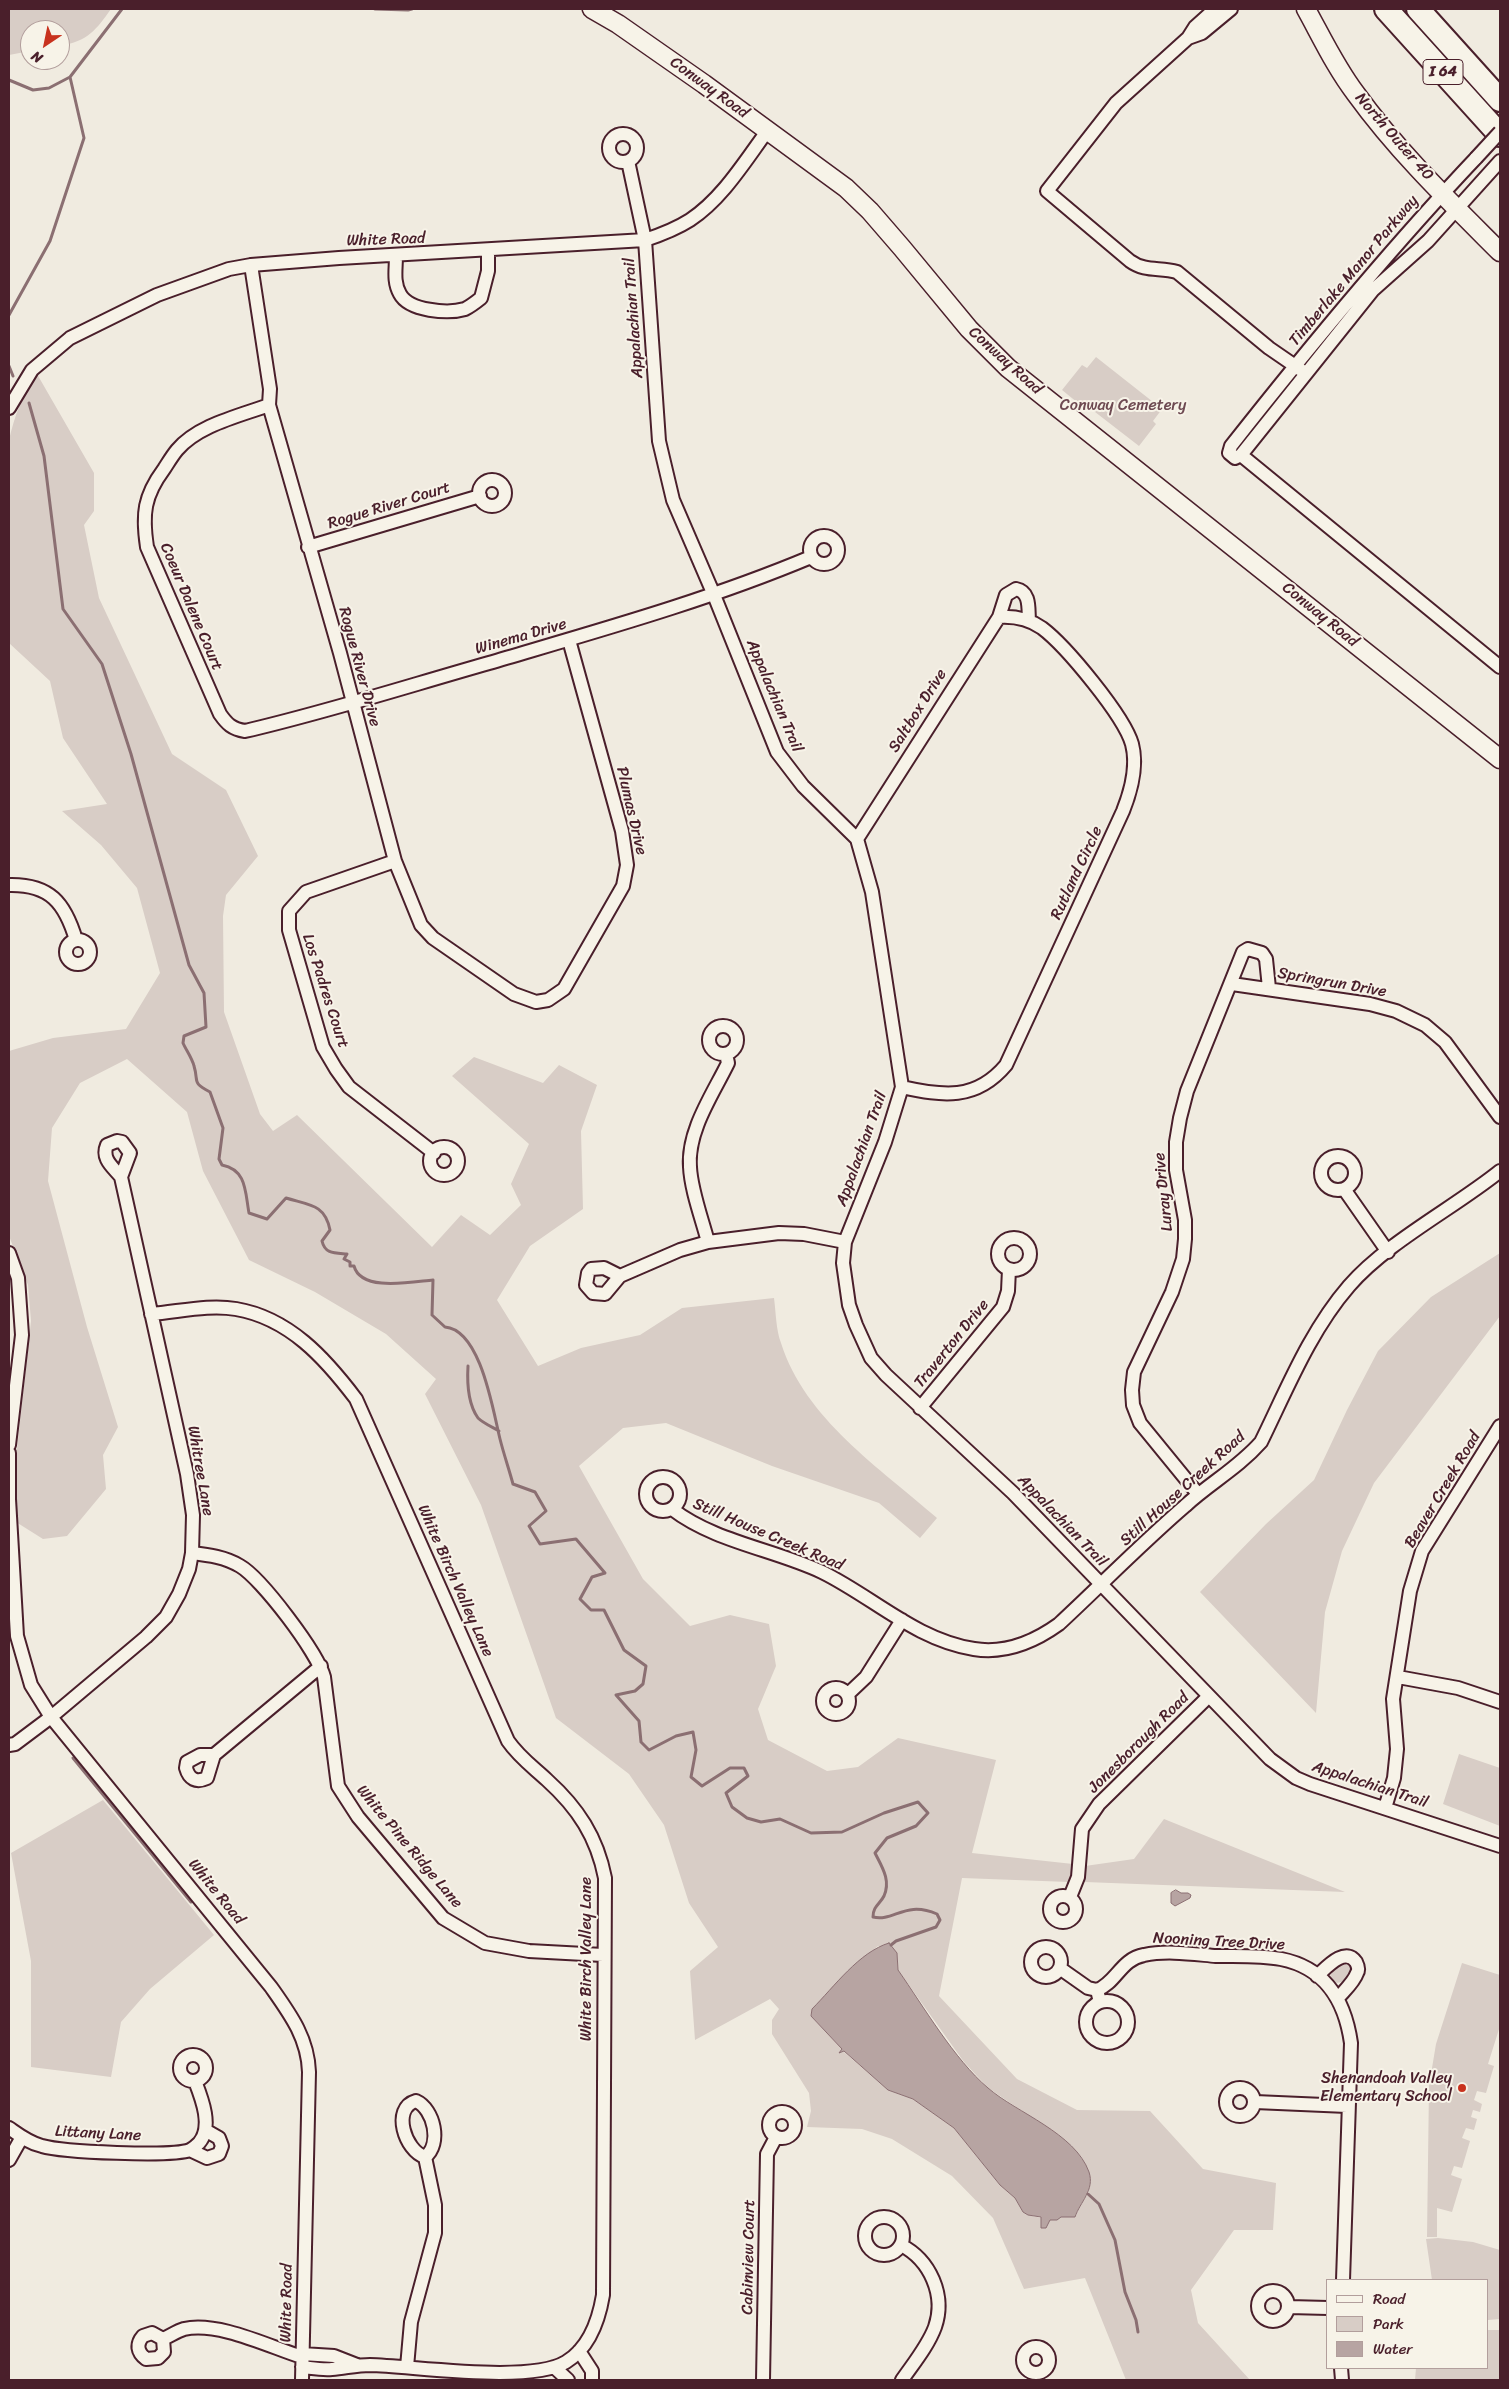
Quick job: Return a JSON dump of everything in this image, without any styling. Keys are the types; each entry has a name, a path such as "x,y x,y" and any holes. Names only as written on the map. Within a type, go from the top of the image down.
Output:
{"highway":[{"name":"I 64","path":"1386,9 1500,133"},
{"name":"I 64","path":"1418,9 1500,100"}],"street":[{"name":"Conway Road","path":"592,9 618,24 768,130 846,188 870,211 954,313 1008,368 1500,759"},
{"name":"Timberlake Manor Parkway","path":"1215,9 1194,27 1188,38 1116,104 1048,192 1130,261 1145,269 1166,269 1177,272 1269,348 1300,369"},
{"name":"Timberlake Manor Parkway","path":"1188,38 1202,33 1231,9"},
{"name":"North Outer 40","path":"1306,9 1355,94 1442,193 1500,252"},
{"name":"White Road","path":"9,406 32,370 70,338 157,295 229,269 251,265 645,240 691,220 732,179 768,130"},
{"name":"Timberlake Manor Parkway","path":"1300,369 1442,193 1500,133"},
{"name":"Appalachian Trail","path":"628,161 645,240 659,441 674,500 777,752 804,786 857,839 872,892 902,1087 885,1142 844,1242 849,1305 863,1342 876,1363 920,1408 1014,1493 1208,1697 1270,1759 1283,1769 1310,1784 1500,1846"},
{"name":"Timberlake Manor Parkway","path":"1500,161 1428,242 1373,290 1229,450 1235,458 1241,455 1500,667"},
{"path":"396,256 395,280 400,296 415,305 431,310 446,311 464,309 481,298 488,271 488,251"},
{"name":"Rogue River Drive","path":"251,265 270,389 269,404 394,861 421,925 433,938 514,994 536,1002 548,1000"},
{"name":"Coeur Dalene Court","path":"235,729 220,714 147,547 144,530 146,498 154,482 178,449 193,436 269,404"},
{"name":"Rogue River Court","path":"308,547 480,496"},
{"name":"Winema Drive","path":"235,729 245,731 320,713 352,702 569,640 714,595 811,556"},
{"name":"Saltbox Drive","path":"857,839 999,617 1006,595 1016,589 1022,591 1027,597 1024,619"},
{"path":"999,617 1024,619"},
{"name":"Rutland Circle","path":"902,1087 935,1095 965,1092 982,1086 996,1077 1006,1065 1128,797 1134,764 1132,744 1122,724 1085,672 1042,628 1024,619"},
{"name":"Plumas Drive","path":"548,1000 564,989 622,886 627,865 622,831 569,640"},
{"name":"Los Padres Court","path":"394,861 306,892 289,912 289,930 323,1048 336,1069 348,1087 434,1152"},
{"path":"9,885 31,886 62,906 69,918 76,940"},
{"name":"Luray Drive","path":"1198,1494 1140,1423 1133,1405 1134,1372 1172,1292 1183,1258 1185,1220 1176,1170 1176,1142 1187,1091 1232,984 1238,960 1243,952 1248,949 1262,953 1266,960 1269,988"},
{"name":"Springrun Drive","path":"1232,984 1370,1004 1396,1011 1425,1025 1445,1042 1500,1117"},
{"path":"708,1242 690,1168 690,1154 700,1118 728,1063 726,1054"},
{"name":"Still House Creek Road","path":"672,1509 714,1533 779,1554 823,1573 929,1636 949,1644 976,1650 1020,1646 1039,1638 1059,1624 1198,1494 1242,1463 1261,1442 1313,1338 1349,1286 1372,1264 1500,1171"},
{"name":"Whitree Lane","path":"9,1745 15,1744 51,1717 146,1637 166,1617 179,1594 189,1569 192,1553 193,1515 187,1474 121,1177"},
{"path":"1344,1189 1388,1252"},
{"path":"620,1276 680,1250 708,1242 778,1233 804,1234 844,1242"},
{"path":"9,1253 18,1278 22,1335 11,1400 9,1445"},
{"name":"Traverton Drive","path":"920,1408 1003,1307 1008,1291 1009,1269"},
{"name":"White Birch Valley Lane","path":"151,1314 220,1308 236,1309 255,1314 291,1332 310,1345 327,1362 356,1399 508,1741 517,1754 563,1796 587,1826 595,1841 605,1878 603,2294 599,2316 590,2335 579,2351 566,2362 554,2367 532,2371 500,2372 357,2365 332,2369 302,2365 222,2331 198,2328 184,2329 163,2339"},
{"name":"Beaver Creek Road","path":"1385,1808 1394,1778 1396,1759 1392,1699 1398,1677 1410,1591 1422,1551 1500,1426"},
{"name":"White Road","path":"9,1453 9,1499 17,1636 31,1685 51,1717 271,1987 293,2019 305,2043 309,2072 302,2365"},
{"name":"White Pine Ridge Lane","path":"192,1553 221,1557 240,1566 256,1578 321,1666 328,1697 338,1786 358,1817 443,1918 485,1943 529,1951 604,1955"},
{"path":"848,1694 866,1677 902,1620"},
{"path":"214,1755 321,1666"},
{"path":"1398,1677 1458,1688 1500,1702"},
{"name":"Jonesborough Road","path":"1070,1897 1078,1877 1082,1829 1099,1804 1208,1697"},
{"name":"Nooning Tree Drive","path":"1061,1968 1098,1996 1125,1963 1143,1955 1171,1953 1280,1959 1298,1964 1317,1976 1338,1998 1347,2020 1351,2043 1347,2106 1343,2279"},
{"path":"1317,1976 1340,1957 1349,1957 1355,1961 1358,1965 1358,1973 1338,1998"},
{"path":"190,2150 200,2142 205,2130 203,2103 194,2081"},
{"path":"1255,2102 1347,2106"},
{"name":"Littany Lane","path":"9,2128 22,2137 43,2147 83,2151 173,2153 190,2150 207,2158 219,2154 222,2146 219,2138 205,2130"},
{"path":"9,2160 22,2137"},
{"name":"Cabinview Court","path":"764,2380 767,2154 776,2137"},
{"path":"407,2367 411,2322 435,2233 435,2205 425,2157"},
{"path":"901,2245 922,2260 933,2278 938,2296 935,2327 902,2380"},
{"path":"1289,2307 1326,2308"},
{"path":"579,2351 592,2371 592,2380"},
{"path":"554,2367 568,2380"}],"green space":[{"path":"9,9 111,9 96,29 84,38 70,44 70,20 20,20 20,53 9,55"},
{"name":"Conway Cemetery","path":"1096,357 1162,409 1153,421 1156,424 1139,446 1086,405 1083,407 1062,390 1082,365 1087,368"},
{"path":"37,374 94,473 94,511 84,525 99,598 172,754 226,790 258,856 226,895 223,916 224,1012 260,1114 273,1131 297,1115 432,1247 461,1215 490,1235 521,1205 511,1184 529,1144 452,1076 474,1057 543,1083 559,1065 597,1085 581,1131 583,1209 530,1246 497,1300 538,1366 581,1348 640,1335 682,1308 774,1298 779,1338 792,1370 807,1395 826,1419 869,1461 937,1518 920,1538 879,1503 772,1466 666,1423 623,1428 579,1466 643,1579 690,1626 730,1615 769,1624 776,1666 758,1709 768,1740 827,1771 858,1767 898,1738 996,1760 972,1853 1073,1864 1069,1882 962,1878 939,1996 1017,2079 1077,2110 1150,2111 1203,2169 1276,2183 1273,2230 1234,2230 1191,2290 1198,2323 1250,2380 1126,2380 1085,2278 1024,2289 993,2218 952,2176 892,2139 862,2129 807,2127 811,2111 809,2093 772,2034 772,2020 779,2009 770,1999 695,2040 690,1971 718,1947 689,1903 664,1825 629,1774 556,1718 481,1505 425,1394 436,1379 386,1334 315,1292 249,1260 203,1171 187,1112 127,1059 80,1083 52,1128 48,1181 87,1327 118,1427 103,1455 106,1489 67,1536 43,1539 16,1522 17,1449 31,1321 28,1285 9,1236 9,1051 53,1038 126,1029 160,973 137,888 101,845 62,811 107,804 63,738 50,681 9,643 9,440 20,405 27,389","holes":["878,1946 897,1953 898,1970 964,2062 988,2088 1056,2134 1082,2158 1089,2193 1079,2206 1075,2217 1061,2217 1050,2220 1023,2212 1015,2198 1000,2185 954,2128 913,2099 888,2090 843,2051 840,2053 842,2049 811,2016 812,2009"]},
{"path":"1500,1253 1500,1316 1374,1483 1342,1551 1325,1612 1316,1713 1200,1592 1266,1524 1314,1480 1347,1410 1378,1351 1431,1297"},
{"path":"1459,1754 1500,1768 1500,1826 1443,1804"},
{"path":"103,1800 214,1935 150,1989 121,2022 111,2077 31,2067 31,1961 11,1853"},
{"path":"1164,1819 1345,1892 1085,1882 1085,1866 1134,1859"},
{"path":"1342,1962 1350,1965 1351,1973 1342,1982 1336,1983 1330,1975"},
{"path":"1462,1963 1500,1975 1500,2026 1488,2064 1494,2066 1486,2093 1477,2091 1474,2100 1482,2104 1480,2112 1473,2110 1471,2117 1477,2119 1474,2130 1466,2128 1462,2138 1470,2141 1462,2168 1454,2166 1451,2175 1462,2179 1452,2212 1437,2208 1437,2237 1427,2237 1429,2086 1436,2044"},
{"path":"1438,2238 1473,2242 1500,2250 1500,2319 1489,2320 1489,2279 1432,2279 1426,2239"},
{"path":"1489,2330 1500,2330 1500,2380 1415,2380 1416,2369 1489,2369"}],"water":[{"path":"1176,1890 1181,1893 1188,1893 1191,1895 1190,1898 1175,1906 1171,1903 1171,1893"},
{"path":"889,1943 897,1953 898,1970 963,2063 988,2088 1059,2135 1082,2158 1089,2172 1090,2185 1075,2217 1061,2217 1057,2220 1050,2220 1046,2228 1041,2228 1041,2217 1028,2215 1023,2212 1015,2198 1000,2185 954,2128 913,2099 888,2090 844,2051 839,2053 842,2049 811,2016 812,2009 857,1962 867,1954"}],"waterway":[{"path":"9,80 33,90 49,88 70,77 122,9"},
{"path":"375,9 412,9"},
{"path":"9,315 50,241 84,138 70,77"},
{"path":"9,366 13,376"},
{"path":"29,403 44,456 63,609 102,664 131,754 189,965 204,993 206,1027 184,1036 183,1043 193,1063 198,1084 210,1092 223,1128 219,1159 222,1165 230,1168 240,1177 245,1190 249,1213 267,1219 286,1198 309,1204 320,1210 328,1221 330,1230 322,1241 323,1245 328,1251 347,1254 344,1259 350,1262 350,1266 354,1266 359,1274 366,1279 388,1284 433,1280 432,1315 445,1327 457,1332 468,1342 476,1356 489,1392 513,1484 535,1492 546,1511 529,1526 540,1544 576,1539 605,1573 592,1577 580,1599 591,1610 604,1610 624,1650 646,1666 643,1684 635,1691 616,1695 639,1721 641,1742 649,1750 676,1736 693,1732 696,1750 691,1777 702,1786 730,1768 744,1768 748,1776 726,1793 732,1807 747,1818 761,1822 780,1819 811,1833 842,1832 884,1813 918,1802 928,1813 916,1826 887,1838 875,1853 885,1874 887,1884 884,1896 875,1908 873,1917 887,1917 916,1909 937,1914 940,1920 936,1927 896,1941 891,1945"},
{"path":"468,1366 469,1393 472,1406 480,1420 499,1431"},
{"path":"73,1758 191,1902"},
{"path":"1088,2194 1099,2204 1115,2240 1125,2292 1136,2320 1138,2332"}],"place":[{"name":"Shenandoah Valley Elementary School","path":"1462,2088"}]}
